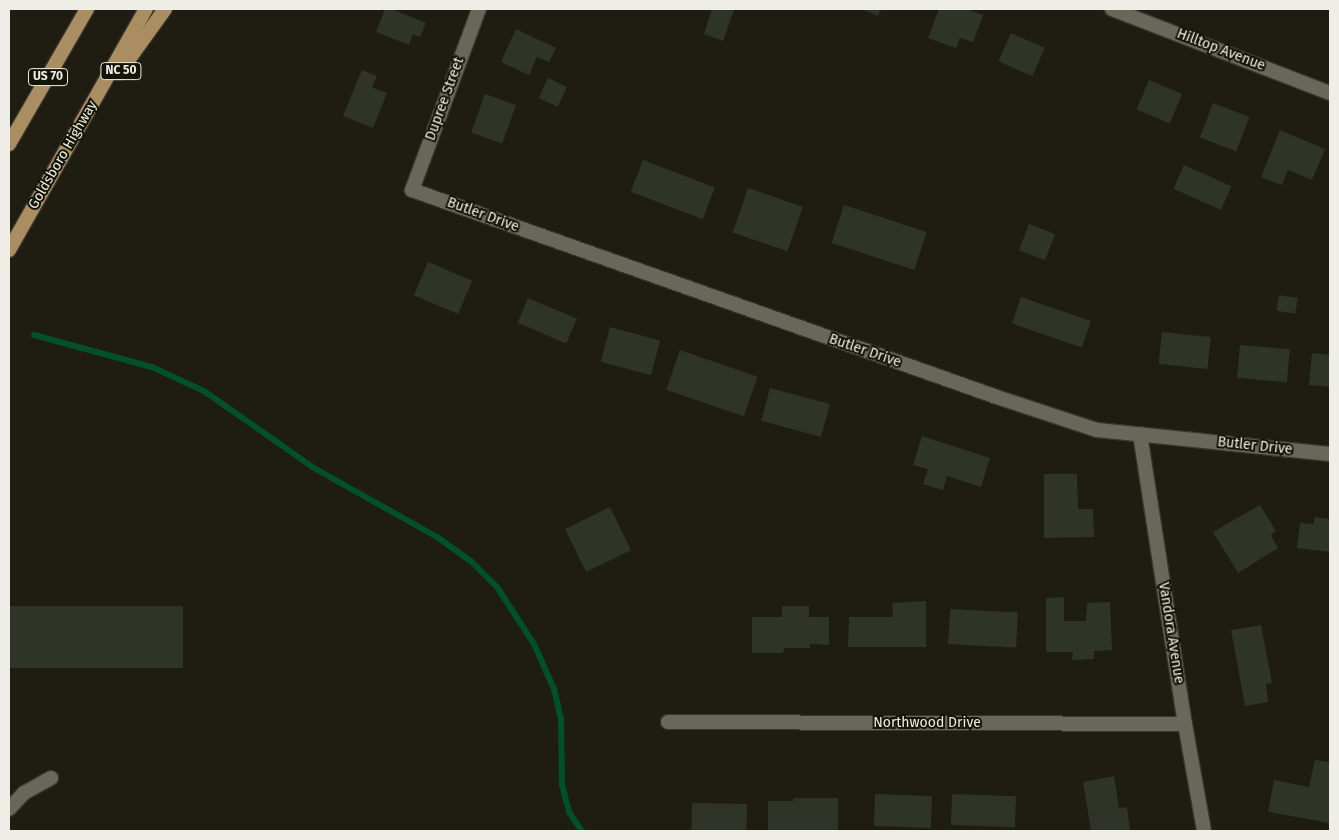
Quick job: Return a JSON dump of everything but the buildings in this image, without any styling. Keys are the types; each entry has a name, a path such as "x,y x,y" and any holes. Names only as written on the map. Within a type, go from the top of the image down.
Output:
{"main road":[{"name":"US 70","path":"9,144 87,9"},
{"name":"Goldsboro Highway","path":"9,250 146,9"},
{"name":"NC 50","path":"76,132 165,9"}],"street":[{"name":"Dupree Street","path":"412,190 479,9"},
{"name":"Hilltop Avenue","path":"1112,9 1132,12 1330,93"},
{"name":"Butler Drive","path":"412,190 1097,430 1330,454"},
{"name":"Vandora Avenue","path":"1140,434 1185,724 1204,831"},
{"name":"Northwood Drive","path":"668,722 1185,724"},
{"path":"9,809 24,793 51,778"}],"waterway":[{"path":"34,335 152,367 204,391 314,468 437,537 472,562 497,587 534,644 554,689 561,720 562,785 569,812 582,831"}]}
